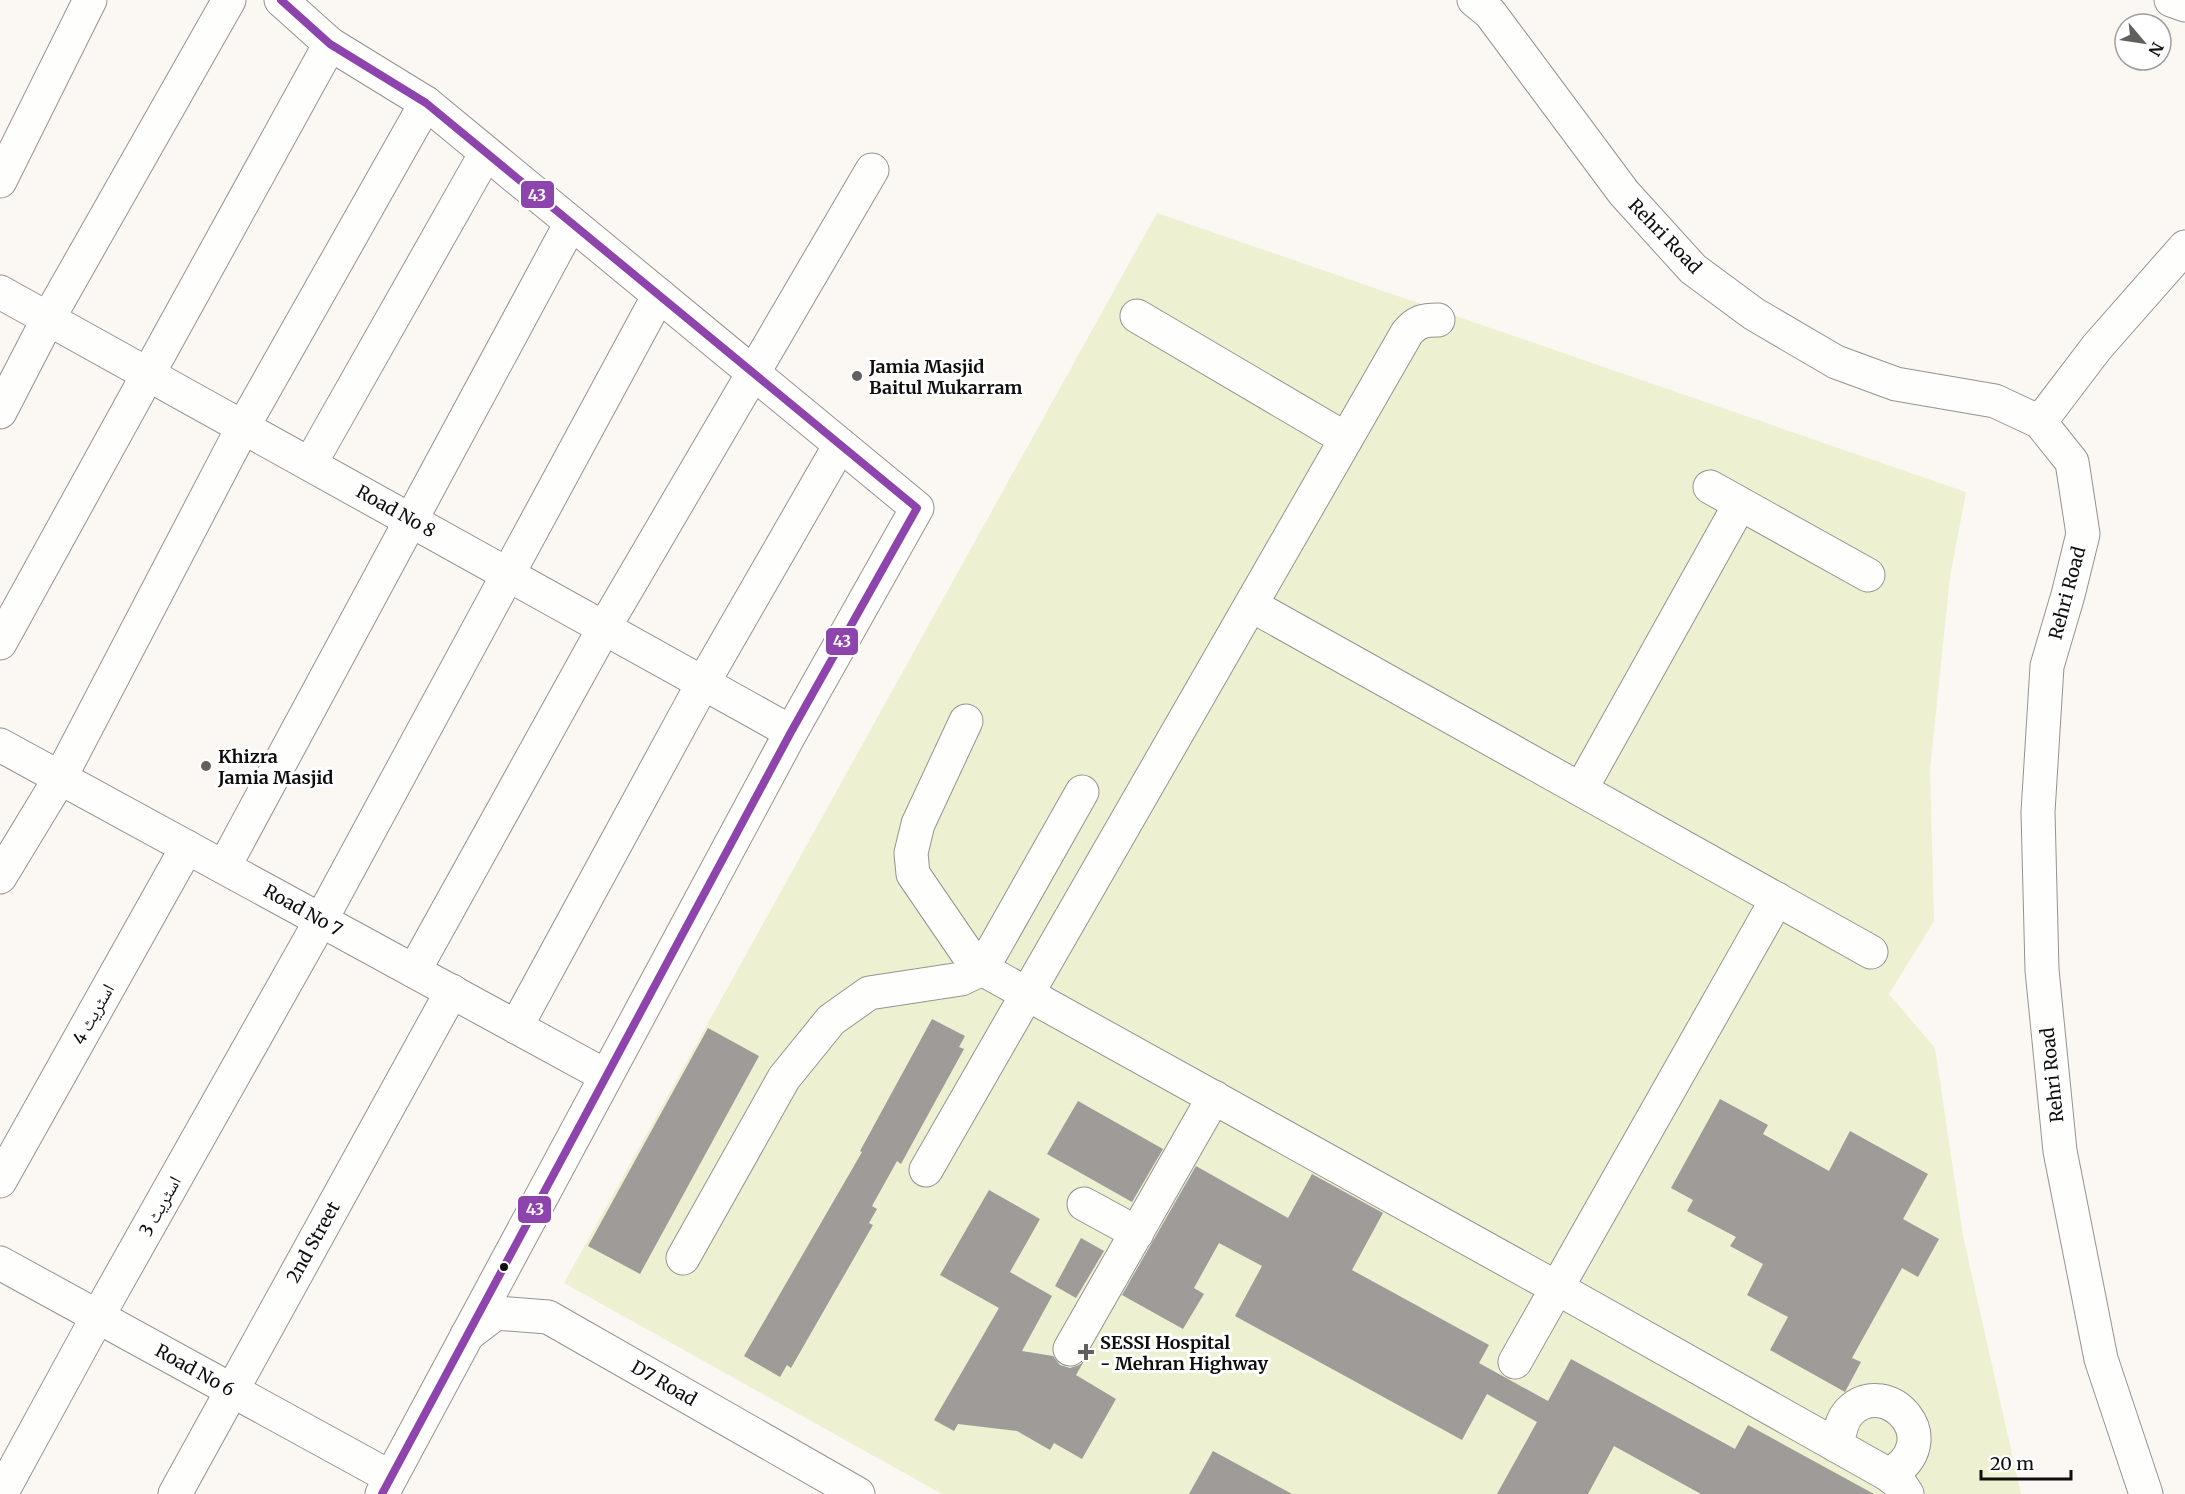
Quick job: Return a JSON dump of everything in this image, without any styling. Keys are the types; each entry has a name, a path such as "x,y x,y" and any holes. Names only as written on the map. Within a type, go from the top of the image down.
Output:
{"street":[{"path":"0,181 90,0"},
{"path":"0,412 48,319 229,0"},
{"path":"281,0 330,44 426,103 840,446 703,683 516,1027"},
{"name":"Rehri Road","path":"1474,0 1490,13 1624,193 1693,269 1754,314 1836,362 1896,384 1995,401 2040,422 2072,462 2083,534 2047,666 2038,812 2042,970 2060,1151 2101,1359 2146,1494"},
{"path":"2171,0 2185,5"},
{"path":"0,643 330,44"},
{"path":"0,877 60,778 243,427 426,103"},
{"path":"310,464 486,153"},
{"path":"414,971 604,628 872,170"},
{"path":"224,867 571,223"},
{"path":"2040,422 2097,346 2185,248"},
{"name":"Road No 8","path":"0,292 791,732"},
{"name":"اسٹریٹ 3","path":"1,1494 98,1316 321,920 659,296"},
{"path":"1137,316 1347,439"},
{"path":"926,1170 1407,333 1422,320 1438,320"},
{"name":"D7 Road","path":"386,1486 465,1335 791,732 917,508 840,446"},
{"path":"1710,487 1868,575"},
{"path":"1581,789 1740,504"},
{"path":"1251,605 1871,952"},
{"path":"966,721 918,824 911,853 912,874 967,953 982,969 1557,1288 1837,1446 1898,1485 1903,1467 1912,1453 1914,1436 1909,1419 1897,1407 1881,1401 1864,1403 1850,1411 1841,1426 1837,1446"},
{"name":"Road No 7","path":"0,745 606,1076"},
{"path":"683,1258 784,1078 831,1020 869,993 961,979 982,969 1082,792"},
{"name":"اسٹریٹ 4","path":"0,1181 187,847"},
{"path":"1515,1362 1777,899"},
{"name":"2nd Street","path":"175,1494 452,991"},
{"path":"1070,1349 1214,1097"},
{"path":"1084,1204 1137,1233"},
{"name":"Road No 6","path":"0,1263 231,1389 386,1486"},
{"name":"D7 Road","path":"465,1335 496,1313 548,1317 858,1494"}],"green space":[{"path":"1157,213 1966,492 1950,577 1930,769 1934,921 1889,994 1935,1048 1963,1236 2021,1494 942,1494 564,1283"}],"building":[{"path":"932,1019 965,1036 959,1047 964,1049 901,1164 897,1161 872,1206 877,1209 869,1223 873,1225 791,1368 787,1365 780,1377 744,1356 862,1152 860,1151"},
{"path":"708,1028 759,1056 640,1274 588,1246"},
{"path":"1720,1099 1768,1125 1763,1134 1829,1171 1850,1131 1928,1174 1903,1219 1939,1239 1918,1277 1902,1268 1852,1358 1861,1362 1845,1392 1770,1350 1788,1317 1747,1295 1763,1264 1730,1246 1736,1237 1687,1211 1693,1200 1671,1188"},
{"path":"1078,1101 1163,1149 1132,1202 1047,1154"},
{"path":"1196,1166 1288,1218 1312,1174 1383,1213 1352,1270 1489,1345 1479,1363 1548,1401 1571,1359 1735,1449 1748,1425 1874,1494 1701,1494 1614,1446 1588,1494 1497,1494 1537,1422 1487,1394 1462,1440 1235,1316 1262,1266 1219,1243 1194,1288 1204,1294 1183,1329 1122,1295"},
{"path":"989,1190 1040,1219 1010,1272 1052,1296 1022,1351 1053,1356 1060,1365 1070,1368 1084,1361 1076,1375 1116,1399 1082,1459 1054,1443 1050,1450 1017,1431 958,1424 954,1431 934,1420 999,1308 940,1275"},
{"path":"1081,1238 1104,1251 1076,1298 1055,1286"},
{"path":"1213,1451 1292,1494 1189,1494"}],"transit line":[{"name":"43","path":"281,0 330,44 426,103 917,508 791,732 382,1494"}],"place":[{"name":"Jamia Masjid Baitul Mukarram","path":"857,376"},
{"name":"Khizra Jamia Masjid","path":"206,766"},
{"name":"SESSI Hospital - Mehran Highway","path":"1086,1352"}]}
